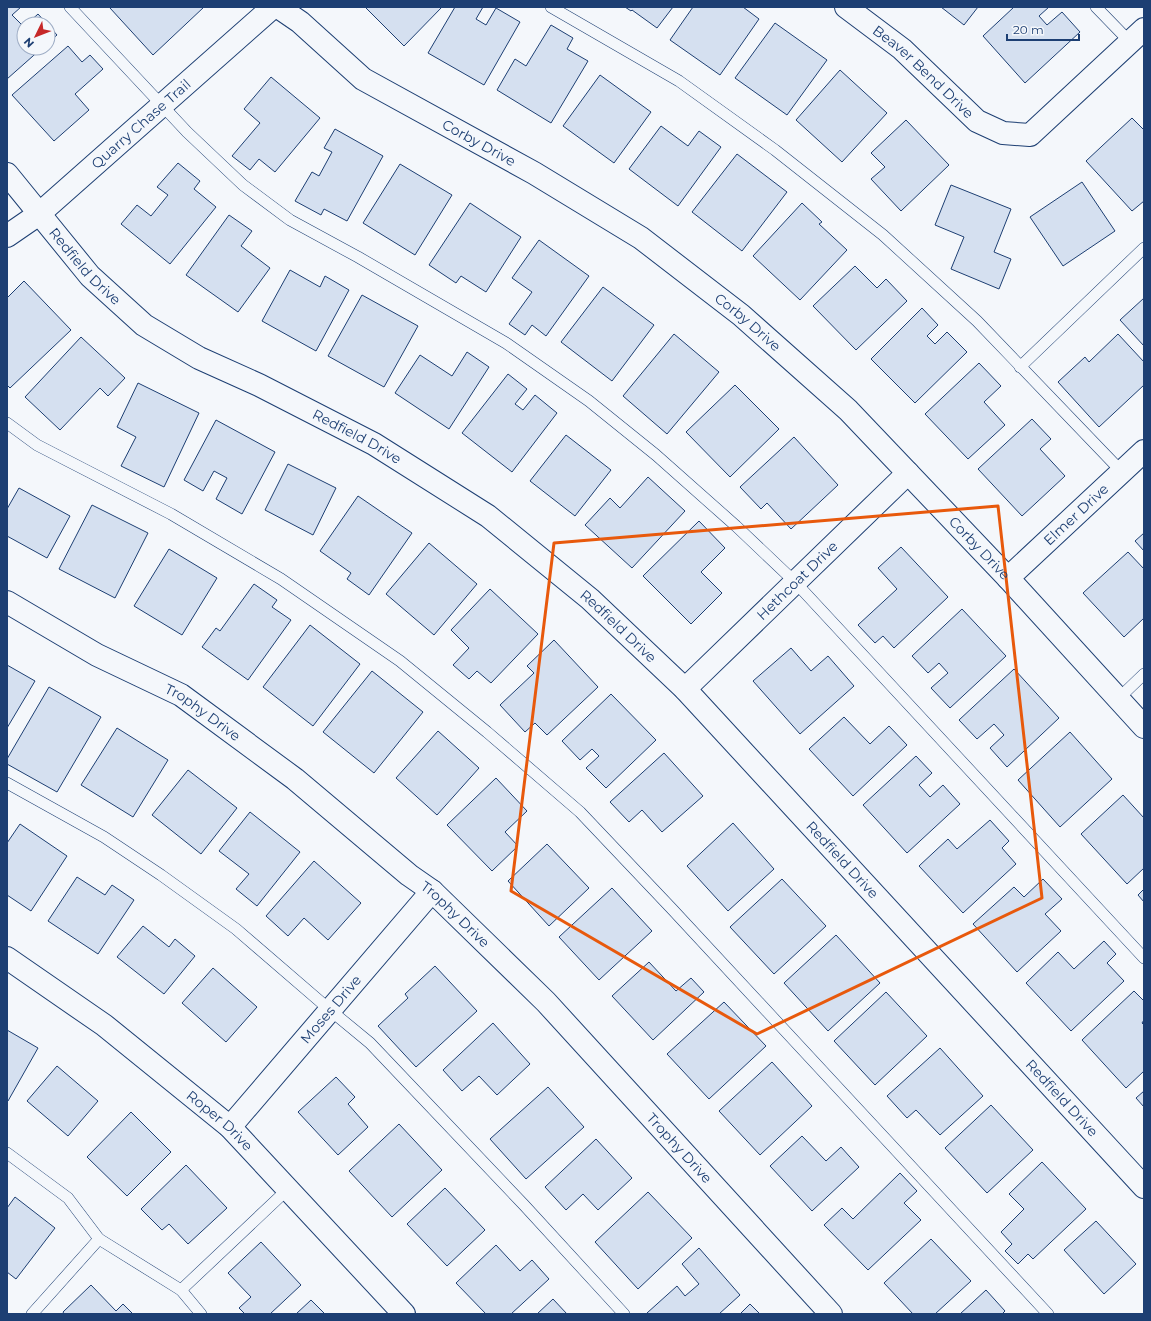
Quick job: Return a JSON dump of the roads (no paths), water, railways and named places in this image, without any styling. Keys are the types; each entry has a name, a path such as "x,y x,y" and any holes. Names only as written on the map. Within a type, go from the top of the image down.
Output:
{"street":[{"name":"Quarry Chase Trail","path":"7,236 39,214 272,7"},
{"name":"Corby Drive","path":"278,7 300,22 363,79 534,173 641,238 741,315 848,410 1008,578 1144,727"},
{"name":"Beaver Bend Drive","path":"846,7 902,49 976,121 1003,133 1030,135 1137,36"},
{"name":"Redfield Drive","path":"7,174 90,276 144,325 199,358 259,385 374,444 488,516 590,600 685,689 1144,1188"},
{"name":"Elmer Drive","path":"1008,578 1144,451"},
{"name":"Hethcoat Drive","path":"685,689 908,472"},
{"name":"Trophy Drive","path":"7,602 97,655 181,695 295,779 409,875 432,891 546,1002 830,1314"},
{"name":"Moses Drive","path":"230,1127 432,891"},
{"name":"Roper Drive","path":"7,958 104,1025 230,1127 404,1314"}],"lane":[{"path":"70,7 187,132 243,185 290,220 358,257 506,342 588,400 656,455 736,526 795,582 1144,958"},
{"path":"551,7 680,81 775,150 883,235 977,321 1122,472"},
{"path":"1096,7 1137,36"},
{"path":"1020,367 1144,248"},
{"path":"7,423 36,445 171,514 281,579 400,661 487,732 580,812 1048,1314"},
{"path":"1118,699 1144,674"},
{"path":"7,783 104,837 161,875 236,929 370,1043 524,1205 624,1314"},
{"path":"7,1153 68,1198 99,1239 182,1290 201,1314"},
{"path":"182,1290 288,1189"},
{"path":"32,1314 99,1239"}]}
